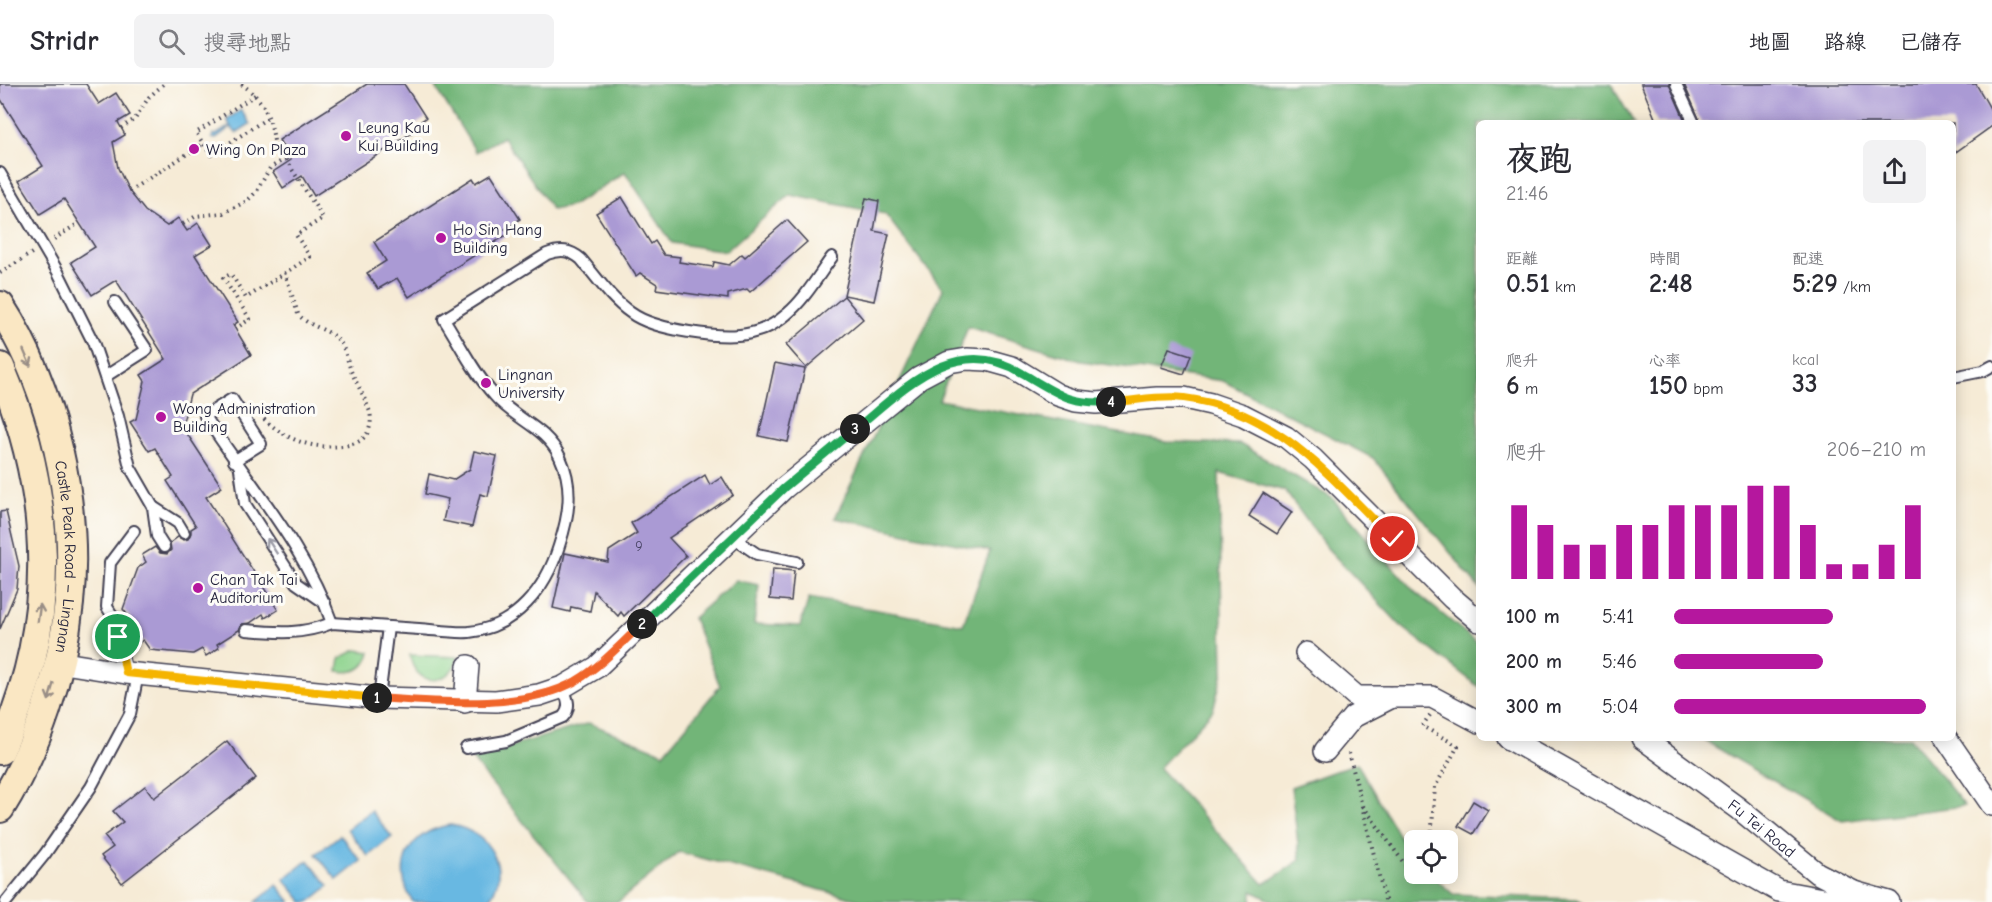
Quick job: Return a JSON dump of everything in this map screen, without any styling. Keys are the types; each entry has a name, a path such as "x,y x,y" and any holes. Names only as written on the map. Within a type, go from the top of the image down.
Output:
{"main road":[{"name":"Castle Peak Road – Lingnan","path":"0,306 23,348 43,397 52,428 68,512 71,578 69,604 51,691 31,750 0,808"},
{"name":"Castle Peak Road – Lingnan","path":"0,367 24,429 32,463 39,501 43,571 36,640 22,690 0,750"}],"street":[{"path":"58,662 132,674 379,699 465,702 517,699 563,687 597,666 810,465 919,378 949,362 967,359 987,360 1012,367 1058,395 1076,401 1096,403 1184,398 1227,409 1260,422 1313,459 1452,598 1476,618"},
{"path":"1306,653 1357,697 1432,697 1476,720"},
{"path":"465,702 468,666"},
{"path":"1325,751 1353,717 1392,697"},
{"path":"1513,741 1777,896 1839,902 1854,891"},
{"name":"Fu Tei Road","path":"1646,741 1738,808 1817,873 1854,891 1889,902"},
{"path":"1948,741 1992,805"}],"lane":[{"path":"1676,84 1693,120"},
{"path":"0,173 77,306 106,376 130,467 153,507 157,536 164,547"},
{"path":"246,630 291,633 332,623 468,632 497,624 510,616 533,597 550,572 569,511 570,497 560,457 553,445 534,425 512,412 495,396 444,319 547,254 565,250 581,259 620,305 640,319 674,329 737,336 765,328 789,313 832,257"},
{"path":"106,376 147,350 116,302"},
{"path":"1956,376 1983,371 1992,366"},
{"path":"237,464 261,444 232,399 205,416 237,464 260,494 311,573 332,623"},
{"path":"237,464 245,504 296,583 325,603"},
{"path":"153,507 178,523 184,533"},
{"path":"6,902 45,854 91,787 130,714 132,674 114,618 107,607 110,563 134,531"},
{"path":"732,537 757,554 797,562"},
{"path":"379,699 388,627"},
{"path":"466,748 506,741 563,717 568,708 568,702 563,687"}],"path":[{"path":"122,128 135,119 149,97 164,84"},
{"path":"235,329 250,320 223,278 231,274 246,298 310,257 296,235 323,218 274,141 269,117 255,95 241,84"},
{"path":"255,95 196,133 211,155 269,117"},
{"path":"129,191 203,144"},
{"path":"183,225 196,216 223,213 247,201 265,180 270,168 285,158"},
{"path":"260,415 293,439 322,448 354,444 361,440 370,428 370,413 344,348 334,336 313,327 298,314 285,273"},
{"path":"1432,830 1435,787 1458,746 1422,726 1441,700"},
{"path":"1353,717 1349,750 1384,902"},
{"path":"1360,803 1404,863"}],"green space":[{"path":"434,84 1611,84 1632,120 1476,120 1476,584 1373,458 1223,381 1081,361 968,327 939,400 1167,442 1240,444 1332,498 1414,591 1476,642 1476,685 1401,626 1327,548 1285,491 1219,473 1223,672 1213,710 1159,768 1264,884 1300,860 1291,787 1357,763 1404,845 1404,884 1442,884 1453,894 1577,899 1583,902 1274,902 1252,891 1252,902 866,902 679,852 618,902 588,902 471,758 589,723 664,753 720,686 693,618 736,580 759,585 754,624 800,626 809,598 963,625 990,551 835,518 943,289 885,214 790,195 726,251 672,243 625,172 572,206 552,210 503,137 476,152"},
{"path":"356,650 370,652 366,663 354,671 338,671 340,658"},
{"path":"410,655 458,657 448,674 432,680 418,673"},
{"path":"1705,741 1912,741 1965,806 1842,821"}],"water":[{"path":"241,110 250,124 236,133 231,127 215,139 212,138 213,134 216,135 230,126 227,119"},
{"path":"371,811 392,837 368,856 347,829"},
{"path":"451,825 476,835 493,853 498,877 495,889 487,902 413,902 406,889 403,875 408,852 425,834"},
{"path":"340,835 361,861 337,880 316,854"},
{"path":"308,860 329,886 309,902 303,902 284,879"},
{"path":"277,885 291,902 256,902"}],"building":[{"path":"0,84 86,84 99,104 116,93 130,115 118,122 125,135 113,142 118,168 129,191 145,211 167,226 178,218 187,231 198,223 212,245 195,255 238,322 233,325 251,355 190,394 182,426 222,487 206,497 278,610 265,618 263,614 250,623 242,624 239,630 217,644 219,648 206,656 202,649 193,654 150,650 143,640 140,642 126,621 130,618 123,609 138,568 146,562 142,555 155,547 160,553 167,554 171,550 170,543 178,537 188,539 191,529 196,526 167,481 173,477 155,448 149,451 130,422 136,419 145,381 141,375 166,359 116,280 92,295 71,262 95,247 64,199 40,214 19,181 43,166 0,98"},
{"name":"Leung Kau Kui Building","path":"367,84 404,84 426,118 410,128 413,132 314,196 302,176 283,188 273,172 291,160 279,140"},
{"path":"1641,84 1669,84 1685,120 1656,120"},
{"path":"1684,84 1976,84 1992,112 1992,126 1956,152 1956,120 1700,120"},
{"name":"Ho Sin Hang Building","path":"491,174 520,219 505,229 508,234 409,297 397,278 378,289 367,273 386,261 374,242 473,178 476,183"},
{"path":"622,197 651,244 655,241 664,255 680,257 679,262 713,267 714,262 729,265 742,254 745,257 787,220 807,242 750,292 747,289 728,294 728,299 656,289 657,284 640,273 636,276 596,213"},
{"path":"866,198 879,201 874,231 889,234 874,301 844,295"},
{"path":"844,296 863,319 806,368 786,345"},
{"path":"1169,348 1191,355 1184,374 1161,367"},
{"path":"775,363 805,369 788,442 759,436"},
{"path":"474,451 497,456 488,496 480,494 472,527 443,521 448,499 425,494 429,474 453,480 470,469"},
{"path":"705,475 710,485 722,477 733,495 669,538 686,556 624,616 621,612 618,616 594,591 590,611 571,607 570,612 553,608 565,553 608,562 609,551 637,533 631,523"},
{"path":"1263,493 1292,512 1277,534 1249,516"},
{"path":"6,511 19,566 17,589 0,629 0,512"},
{"path":"773,569 794,571 791,601 770,599"},
{"path":"227,741 256,778 122,883 101,856 113,847 104,836 123,822 113,811 145,786 154,798"},
{"path":"1473,801 1488,810 1473,834 1458,826"}],"place":[{"name":"Leung Kau Kui Building","path":"346,136"},
{"name":"Wing On Plaza","path":"194,149"},
{"name":"Ho Sin Hang Building","path":"441,238"},
{"name":"Lingnan University","path":"486,383"},
{"name":"Wong Administration Building","path":"161,417"},
{"name":"Chan Tak Tai Auditorium","path":"198,588"}],"route":[{"path":"118,637 126,673 379,699 465,702 496,701 539,695 574,682 612,654 784,488 929,370 949,362 967,359 987,360 1012,367 1058,395 1076,401 1096,403 1184,398 1227,409 1260,422 1297,445 1313,459 1393,539"}]}
